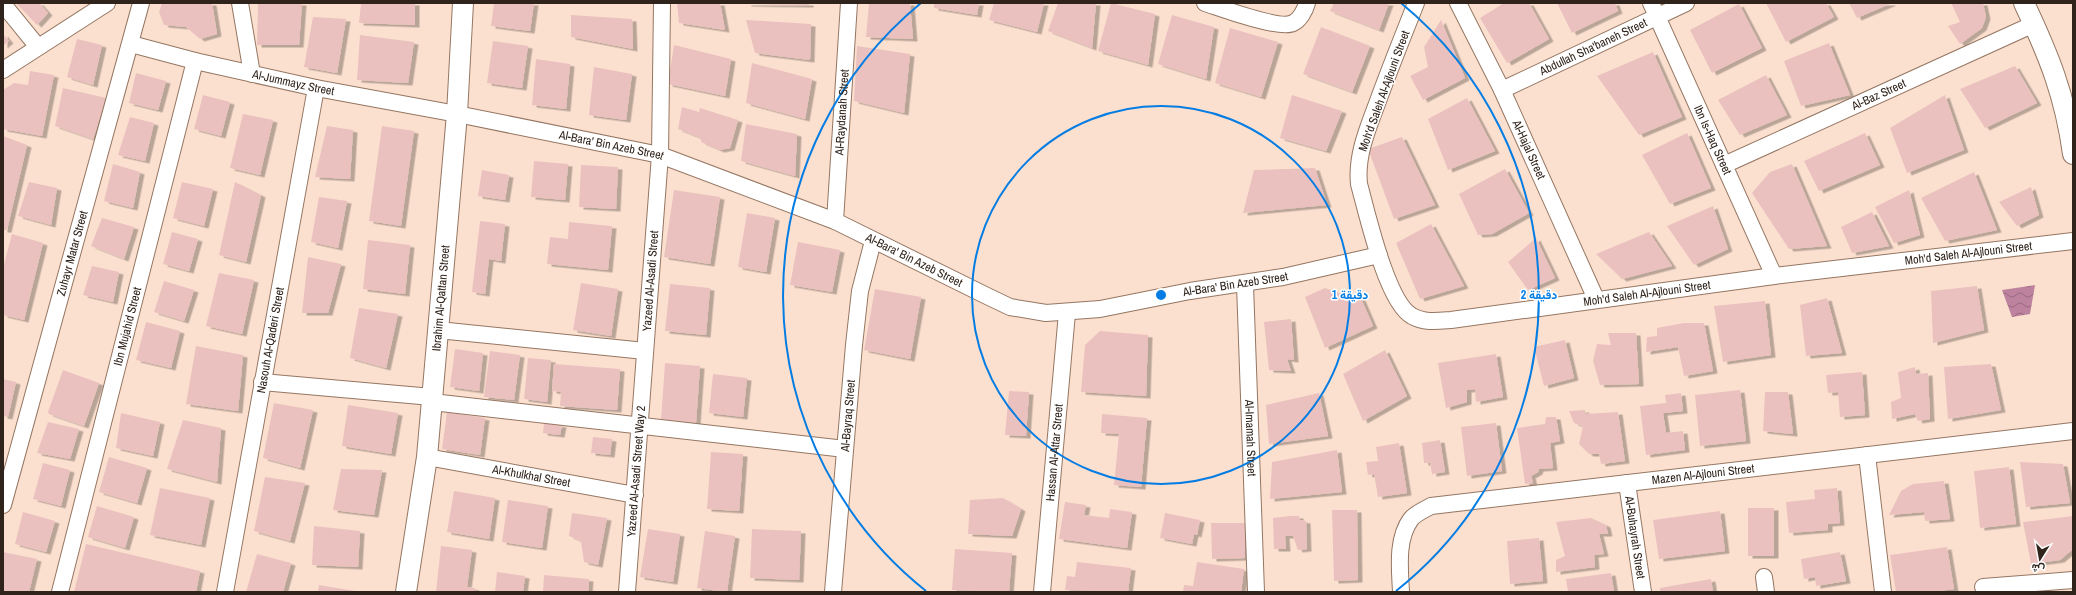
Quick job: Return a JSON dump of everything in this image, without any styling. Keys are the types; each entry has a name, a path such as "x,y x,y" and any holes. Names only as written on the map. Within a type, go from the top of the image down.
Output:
{"street":[{"path":"3,70 107,3"},
{"name":"Zuhayr Matar Street","path":"3,505 142,3"},
{"path":"240,3 252,74"},
{"name":"Ibrahim Al-Qattan Street","path":"406,592 427,457 457,114 463,3"},
{"name":"Yazeed Al-Asadi Street","path":"645,351 660,155 662,3"},
{"name":"Al-Raydanah Street","path":"835,221 849,3"},
{"path":"1205,3 1271,23 1286,25 1296,21 1307,3"},
{"name":"Moh'd Saleh Al-Ajlouni Street","path":"1416,3 1371,120 1359,163 1359,184 1379,255 1394,294 1402,309 1411,316 1422,320 1451,320 1596,299 1774,276 2073,241"},
{"name":"Al-Hajal Street","path":"1458,3 1468,19 1502,90 1596,299"},
{"name":"Abdullah Sha'baneh Street","path":"1502,90 1654,10 1686,3"},
{"path":"2024,3 2053,66 2061,91 2073,154"},
{"path":"3,4 38,47"},
{"name":"Ibn Is-Haq Street","path":"1654,10 1774,276"},
{"name":"Al-Baz Street","path":"1724,165 1893,90 2034,24"},
{"name":"Al-Jummayz Street","path":"131,44 195,61 316,88 457,114"},
{"name":"Ibn Mujahid Street","path":"60,592 195,61"},
{"name":"Nasouh Al-Qaderi Street","path":"225,592 316,88"},
{"name":"Al-Bara' Bin Azeb Street","path":"457,114 660,155 835,221 1010,307 1046,313 1067,313 1100,309 1190,291 1245,284 1325,269 1379,255"},
{"name":"Al-Bayraq Street","path":"833,592 860,291 873,241"},
{"name":"Al-Imamah Street","path":"1245,284 1256,592"},
{"name":"Hassan Al-Attar Street","path":"1042,592 1067,313"},
{"path":"438,330 645,351"},
{"name":"Yazeed Al-Asadi Street Way 2","path":"627,592 645,351"},
{"path":"262,382 432,400 640,426 845,449"},
{"name":"Mazen Al-Ajlouni Street","path":"1401,592 1399,566 1402,544 1411,520 1419,512 1431,506 2073,431"},
{"path":"1866,455 1884,592"},
{"name":"Al-Khulkhal Street","path":"427,457 635,495"},
{"name":"Al-Buhayrah Street","path":"1627,483 1643,592"},
{"path":"1983,588 2073,580"}],"water":[{"path":"2035,285 2030,314 2012,317 2002,290"}],"building":[{"path":"16,3 39,3 48,13 37,25"},
{"path":"162,3 212,3 217,34 200,39 186,27 164,25 159,12"},
{"path":"258,3 302,3 299,45 257,45"},
{"path":"361,3 415,3 415,25 359,23"},
{"path":"494,3 534,3 530,31 491,26"},
{"path":"677,3 720,3 725,30 679,23"},
{"path":"809,3 809,5 747,4"},
{"path":"869,3 910,3 913,39 866,37"},
{"path":"934,3 979,3 977,15 934,8"},
{"path":"994,3 1044,3 1037,32 989,20"},
{"path":"1058,3 1096,3 1092,48 1048,31"},
{"path":"1111,3 1155,14 1148,65 1098,51"},
{"path":"1334,3 1389,3 1379,30 1330,11"},
{"path":"1504,3 1529,3 1549,39 1507,63 1480,18"},
{"path":"1557,3 1615,3 1618,11 1572,33"},
{"path":"1766,3 1826,3 1834,17 1786,42"},
{"path":"1849,3 1892,3 1857,18"},
{"path":"1951,3 1983,3 1986,17 1982,28 1960,44 1948,26 1960,22"},
{"path":"1739,4 1762,48 1712,73 1690,30"},
{"path":"571,15 632,19 633,49 571,37"},
{"path":"1172,15 1214,27 1206,79 1158,64"},
{"path":"313,17 346,19 337,73 304,67"},
{"path":"746,20 811,24 810,60 755,53"},
{"path":"1441,20 1465,78 1423,100 1410,76 1428,67 1424,47"},
{"path":"1321,27 1370,46 1352,92 1303,74"},
{"path":"1230,28 1278,42 1261,97 1215,83"},
{"path":"3,34 9,41 3,46"},
{"path":"360,35 414,42 408,83 357,80"},
{"path":"77,39 102,45 93,85 67,77"},
{"path":"493,41 528,46 522,88 487,83"},
{"path":"1829,43 1850,95 1801,106 1784,61"},
{"path":"674,45 731,59 725,96 668,84"},
{"path":"857,46 910,54 904,113 854,101"},
{"path":"1653,52 1682,117 1639,135 1597,76"},
{"path":"536,59 570,64 566,109 532,105"},
{"path":"752,63 812,79 805,119 746,103"},
{"path":"2015,66 2037,103 1985,128 1960,89"},
{"path":"594,67 632,74 626,120 589,115"},
{"path":"30,71 54,75 42,136 3,129 3,90 14,83 28,85"},
{"path":"136,73 166,81 158,110 129,103"},
{"path":"1766,75 1787,115 1740,135 1718,100"},
{"path":"63,88 106,98 93,139 55,126"},
{"path":"203,95 230,102 221,136 194,129"},
{"path":"1292,95 1342,111 1326,151 1280,138"},
{"path":"1945,95 1964,150 1907,173 1890,128"},
{"path":"1467,98 1495,151 1448,170 1428,119"},
{"path":"682,107 699,112 700,108 738,120 730,148 720,150 701,142 701,138 678,129"},
{"path":"243,114 273,120 260,175 230,168"},
{"path":"130,117 154,123 145,161 118,155"},
{"path":"746,124 797,134 795,176 741,161"},
{"path":"327,126 353,130 350,179 315,177"},
{"path":"382,126 414,131 401,226 369,221"},
{"path":"1687,133 1711,188 1670,204 1642,155"},
{"path":"1865,133 1880,165 1819,191 1804,161"},
{"path":"3,136 27,145 7,230 3,230"},
{"path":"1402,137 1435,205 1394,219 1368,149"},
{"path":"534,161 568,164 565,200 531,197"},
{"path":"113,164 140,172 133,208 104,201"},
{"path":"1792,164 1827,246 1789,249 1752,193 1770,172"},
{"path":"581,165 618,167 616,209 579,207"},
{"path":"1315,168 1327,205 1243,213 1254,170"},
{"path":"1505,169 1529,213 1492,234 1478,235 1459,194"},
{"path":"482,170 509,175 505,200 478,196"},
{"path":"1974,172 1997,230 1945,241 1921,198"},
{"path":"29,182 57,188 51,225 18,216"},
{"path":"182,182 213,189 204,226 173,218"},
{"path":"235,182 261,195 246,262 219,255"},
{"path":"2031,187 2039,215 2017,226 1999,202"},
{"path":"674,190 720,197 710,264 664,257"},
{"path":"1909,190 1920,235 1894,243 1875,207"},
{"path":"319,197 347,201 338,248 311,242"},
{"path":"1713,206 1728,249 1694,265 1667,226"},
{"path":"1872,212 1889,246 1852,253 1841,227"},
{"path":"747,213 775,218 766,272 738,267"},
{"path":"102,218 134,227 124,259 91,246"},
{"path":"480,221 505,224 501,261 489,259 485,294 472,292"},
{"path":"569,222 612,226 608,270 547,264 550,237 568,239"},
{"path":"1431,224 1464,286 1420,299 1396,243"},
{"path":"172,232 198,239 189,271 163,264"},
{"path":"1649,232 1672,266 1622,279 1596,254"},
{"path":"12,234 43,243 24,320 3,315 3,268"},
{"path":"1536,238 1555,278 1528,290 1508,262"},
{"path":"368,240 410,245 405,294 363,289"},
{"path":"798,242 840,250 832,292 790,285"},
{"path":"308,257 341,264 328,313 302,313"},
{"path":"92,266 119,272 113,302 83,295"},
{"path":"219,273 254,280 242,334 206,326"},
{"path":"164,281 194,290 184,321 154,312"},
{"path":"581,283 618,289 611,336 573,330"},
{"path":"670,284 710,288 706,335 665,331"},
{"path":"1977,286 1984,330 1933,343 1931,291"},
{"path":"1325,288 1339,293 1360,296 1373,326 1325,348 1305,297"},
{"path":"875,289 921,297 910,359 864,350"},
{"path":"1827,298 1842,353 1806,356 1800,305"},
{"path":"1765,301 1771,355 1723,362 1714,306"},
{"path":"359,308 398,314 386,368 350,358"},
{"path":"1291,319 1294,360 1287,359 1291,371 1269,370 1264,322"},
{"path":"146,322 180,331 171,368 136,360"},
{"path":"1684,323 1704,323 1713,371 1684,376 1678,347 1646,352 1647,337 1657,336 1657,328"},
{"path":"1100,331 1148,335 1146,396 1081,392 1085,345"},
{"path":"1608,333 1636,333 1639,384 1600,385 1593,361 1597,344 1611,345"},
{"path":"1565,340 1574,378 1544,386 1534,347"},
{"path":"196,346 243,355 238,411 186,404"},
{"path":"455,349 483,353 479,391 450,387"},
{"path":"1385,350 1407,396 1363,421 1343,374"},
{"path":"490,351 520,355 514,400 484,397"},
{"path":"1496,354 1503,397 1476,402 1475,389 1467,390 1467,402 1446,408 1438,363"},
{"path":"528,358 551,360 547,402 524,399"},
{"path":"665,363 700,366 696,423 661,420"},
{"path":"554,364 620,369 617,410 560,406 561,392 552,391"},
{"path":"1991,364 2001,410 1948,419 1944,367"},
{"path":"1915,367 1916,374 1928,373 1930,419 1918,421 1915,414 1892,419 1891,402 1901,398 1898,372"},
{"path":"63,370 99,383 84,426 49,414 48,412"},
{"path":"1862,372 1865,415 1840,417 1838,392 1828,393 1826,375"},
{"path":"713,374 747,378 743,417 709,413"},
{"path":"3,379 16,382 8,417 3,416"},
{"path":"1740,390 1746,441 1700,446 1695,395"},
{"path":"1009,391 1029,392 1026,436 1005,435"},
{"path":"1765,392 1788,392 1793,434 1763,431"},
{"path":"1319,393 1328,436 1269,444 1266,405"},
{"path":"1681,393 1683,411 1663,413 1666,433 1683,431 1685,450 1646,455 1640,406 1666,403 1665,395"},
{"path":"274,403 313,410 300,468 263,458"},
{"path":"348,405 398,413 391,454 342,446"},
{"path":"1585,410 1585,414 1618,412 1625,461 1601,464 1599,454 1589,454 1579,444 1583,426 1574,423 1569,411"},
{"path":"447,412 485,418 480,455 442,449"},
{"path":"121,413 160,422 153,456 116,448"},
{"path":"1102,414 1147,418 1141,487 1114,485 1119,434 1101,433"},
{"path":"1546,417 1556,417 1560,441 1550,443 1553,468 1539,469 1538,472 1531,476 1533,483 1525,484 1517,428 1545,424"},
{"path":"183,420 221,428 217,482 167,469"},
{"path":"48,422 79,429 70,459 37,453"},
{"path":"544,423 562,425 560,435 543,433"},
{"path":"1496,423 1502,471 1467,476 1461,427"},
{"path":"593,437 612,439 610,455 591,453"},
{"path":"1440,440 1445,472 1432,474 1430,463 1424,463 1422,443"},
{"path":"1399,443 1407,493 1378,497 1374,474 1368,475 1366,462 1378,461 1376,447"},
{"path":"1337,450 1342,492 1270,499 1272,462"},
{"path":"711,452 743,454 739,511 707,509"},
{"path":"109,457 147,468 137,503 99,492"},
{"path":"2020,462 2063,464 2070,503 2026,507"},
{"path":"43,463 70,470 61,506 33,499"},
{"path":"2009,467 2016,524 1980,528 1974,471"},
{"path":"341,469 382,470 374,515 333,510"},
{"path":"265,477 305,483 290,541 254,531"},
{"path":"1944,481 1950,519 1925,521 1924,512 1889,515 1901,491 1913,484"},
{"path":"160,488 210,498 201,545 150,535"},
{"path":"1837,488 1840,523 1828,524 1828,530 1789,533 1786,502 1815,499 1814,490"},
{"path":"454,491 495,498 489,539 447,532"},
{"path":"1003,498 1021,509 1012,536 968,534 970,500"},
{"path":"508,500 548,506 542,548 502,542"},
{"path":"1065,502 1086,505 1084,515 1109,518 1110,509 1132,512 1127,548 1059,539"},
{"path":"97,506 134,517 125,548 88,537"},
{"path":"1748,508 1774,508 1774,556 1748,556"},
{"path":"1332,510 1357,510 1358,580 1334,581"},
{"path":"1720,511 1725,551 1659,559 1653,520"},
{"path":"23,512 55,521 46,552 15,544"},
{"path":"572,513 607,518 598,565 584,562 581,541 569,536"},
{"path":"1165,513 1200,520 1197,535 1194,534 1192,544 1160,538"},
{"path":"1299,516 1300,520 1306,521 1307,549 1298,550 1293,536 1285,536 1286,549 1274,549 1273,518"},
{"path":"2073,516 2073,549 2060,560 2031,564 2023,522"},
{"path":"1591,518 1606,525 1608,534 1599,534 1604,554 1594,555 1595,567 1556,572 1556,560 1565,556 1556,522"},
{"path":"1211,523 1245,523 1245,558 1212,559"},
{"path":"314,526 360,531 358,567 312,565"},
{"path":"648,529 680,534 673,582 640,577"},
{"path":"752,529 801,531 799,580 750,578"},
{"path":"705,531 735,536 727,592 697,588"},
{"path":"1539,538 1543,581 1510,584 1507,541"},
{"path":"86,544 200,571 196,592 74,592"},
{"path":"441,546 472,550 467,587 475,588 474,592 436,592"},
{"path":"1947,547 1954,589 1932,592 1896,592 1890,555"},
{"path":"955,549 1012,553 1009,592 952,590"},
{"path":"3,552 37,559 29,592 3,592"},
{"path":"1840,552 1846,581 1816,586 1815,577 1804,579 1801,559"},
{"path":"257,554 291,563 283,592 246,592"},
{"path":"1077,562 1131,568 1128,592 1065,590 1067,576 1075,577"},
{"path":"1197,562 1244,569 1241,592 1183,592 1184,585 1193,586"},
{"path":"497,572 525,576 523,592 495,592"},
{"path":"1611,573 1614,592 1568,592 1566,579"},
{"path":"544,575 589,579 588,592 543,592"},
{"path":"1711,579 1713,592 1660,592 1660,588"},
{"path":"319,585 355,591 355,592 318,592"}]}
